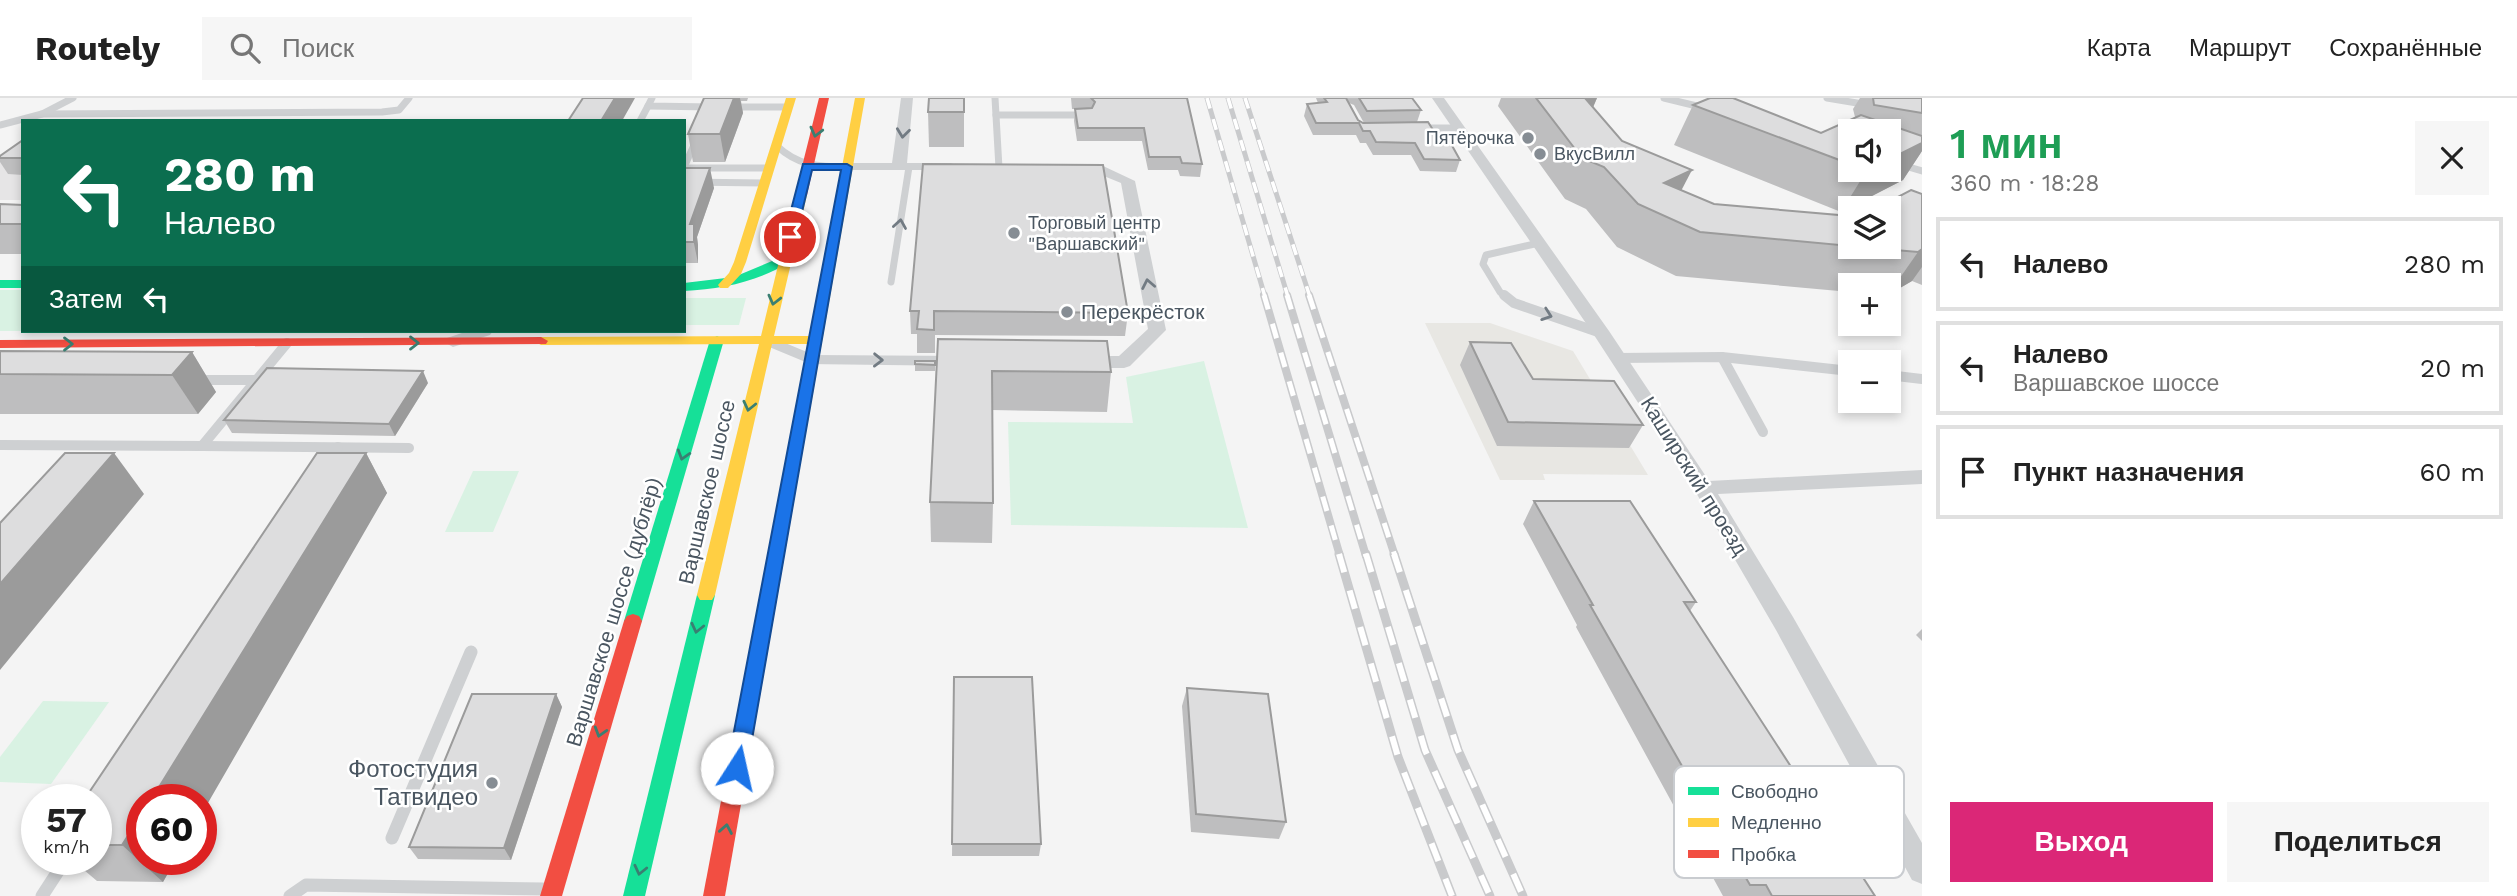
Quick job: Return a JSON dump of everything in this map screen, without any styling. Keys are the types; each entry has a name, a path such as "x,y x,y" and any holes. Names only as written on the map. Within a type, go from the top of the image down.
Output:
{"main road":[{"name":"Варшавское шоссе","path":"634,896 824,98"},
{"path":"714,896 860,98"},
{"path":"724,285 735,274 740,262 789,102"},
{"path":"686,287 724,285 751,279 784,260"},
{"path":"0,284 21,284"},
{"name":"Варшавское шоссе (дублёр)","path":"552,893 717,340"},
{"path":"0,344 817,340"},
{"path":"622,871 657,797"}],"street":[{"path":"904,167 908,98"},
{"name":"Каширский проезд","path":"1438,98 1618,358 1703,488 1796,643 1864,766"},
{"path":"847,167 992,168"},
{"path":"1059,362 1124,362 1157,331 1128,181 1096,168 1062,168"},
{"path":"444,343 466,339 480,333"},
{"path":"527,333 548,342"},
{"path":"813,360 982,361"},
{"path":"1703,488 1922,477"},
{"name":"Каширский проезд","path":"1904,838 1922,870"}],"lane":[{"path":"25,119 42,114 74,98"},
{"path":"42,114 382,112 399,110 409,98"},
{"path":"641,119 652,98"},
{"path":"992,168 995,98"},
{"path":"1664,98 1720,112"},
{"path":"1827,98 1876,106"},
{"path":"648,106 710,107 789,102"},
{"path":"705,119 710,107"},
{"path":"996,115 1088,115"},
{"path":"1,126 21,120"},
{"path":"1411,128 1460,128"},
{"path":"686,162 700,131"},
{"path":"777,146 790,160 807,167 847,167"},
{"path":"1901,165 1922,171"},
{"path":"686,167 766,175"},
{"path":"891,282 904,167"},
{"path":"686,182 766,175"},
{"path":"1539,243 1486,255 1483,264 1500,292 1514,303 1601,333"},
{"path":"765,340 813,360"},
{"path":"202,446 287,343"},
{"path":"1618,358 1723,357 1838,370"},
{"path":"1723,357 1763,432"},
{"path":"1901,377 1922,379"},
{"path":"189,380 257,380"},
{"path":"0,445 409,448"},
{"path":"106,455 115,445"},
{"path":"323,470 338,447"},
{"path":"392,838 471,652"},
{"path":"42,896 56,875"},
{"path":"290,896 306,885 552,893"}],"shaded area":[{"path":"21,141 21,200 0,200 0,156"},
{"path":"1425,323 1490,323 1573,351 1648,475 1543,474 1545,480 1500,480"}],"green space":[{"path":"0,290 21,290 21,331 0,331"},
{"path":"686,298 746,298 739,325 686,325"},
{"path":"1204,361 1248,528 1011,525 1008,422 1133,423 1126,377"},
{"path":"473,471 519,471 493,532 445,532"},
{"path":"43,701 109,702 51,784 0,782 0,757"}],"building":[{"path":"583,98 615,98 602,119 569,119"},
{"path":"704,98 734,98 720,134 688,134"},
{"path":"929,98 964,98 964,112 928,112"},
{"path":"1091,98 1187,98 1202,164 1182,163 1180,157 1149,157 1144,128 1078,128 1075,109 1092,108 1095,102"},
{"path":"1324,98 1346,98 1358,120 1363,123 1428,122 1435,133 1445,133 1460,160 1424,159 1415,143 1376,142 1370,131 1363,131 1359,123 1316,123 1307,104 1327,102"},
{"path":"1359,98 1412,98 1421,110 1367,111"},
{"path":"1536,98 1585,98 1622,141 1692,170 1664,183 1714,204 1838,215 1838,245 1700,232 1638,204 1604,167 1582,158"},
{"path":"1710,98 1733,98 1821,133 1838,125 1838,159 1693,105"},
{"path":"1873,98 1922,98 1922,113 1874,105"},
{"path":"1861,115 1873,119 1852,119"},
{"path":"1901,129 1922,136 1922,143 1901,154"},
{"path":"21,141 21,158 0,156"},
{"name":"Торговый центр \"Варшавский\"","path":"923,164 1103,165 1128,313 934,311 934,330 917,329 919,311 910,311"},
{"path":"686,168 710,168 690,224 694,224 694,242 686,242"},
{"path":"1911,190 1922,194 1922,249 1918,252 1901,251 1900,196"},
{"path":"0,204 21,205 21,224 0,224"},
{"path":"938,339 1107,341 1111,372 992,371 993,503 930,502"},
{"path":"1470,342 1511,343 1533,379 1614,381 1643,425 1508,422"},
{"path":"0,351 192,352 172,375 0,374"},
{"path":"915,361 935,361 935,365 915,364"},
{"path":"267,368 423,371 389,424 224,420"},
{"path":"65,453 114,453 0,584 0,523"},
{"path":"317,453 366,453 161,784 126,784 126,839 122,845 112,845 112,784 95,784"},
{"path":"1534,501 1630,501 1696,602 1684,602 1791,766 1682,766 1590,605 1593,605"},
{"path":"954,677 1032,677 1041,844 952,844"},
{"path":"1187,688 1268,694 1286,822 1196,814"},
{"name":"Фотостудия Татвидео","path":"472,694 556,694 504,848 409,847"},
{"path":"1746,878 1863,878 1875,896 1772,896 1766,885 1750,885"}],"railway":[{"path":"1207,98 1265,297"},
{"path":"1228,98 1288,297"},
{"path":"1245,98 1310,297"},
{"path":"1264,295 1340,556"},
{"path":"1287,295 1366,556"},
{"path":"1309,295 1395,556"},
{"path":"1339,554 1398,757 1452,896"},
{"path":"1366,554 1425,750 1490,896"},
{"path":"1394,554 1458,750 1523,896"}],"traffic: fast":[{"path":"686,287 736,281 760,273 784,260"},
{"path":"0,284 21,284"},
{"path":"633,621 717,340"},
{"path":"634,896 706,595"}],"traffic: slow":[{"path":"724,285 735,274 740,262 791,98"},
{"path":"786,501 860,98"},
{"path":"706,595 801,195"},
{"path":"541,341 817,340"}],"traffic: jam":[{"path":"801,195 824,98"},
{"path":"0,344 541,341"},
{"path":"714,896 786,501"},
{"path":"551,896 633,621"}],"place":[{"name":"Пятёрочка","path":"1528,138"},
{"name":"ВкусВилл","path":"1540,154"},
{"name":"Торговый центр \"Варшавский\"","path":"1014,233"},
{"name":"Перекрёсток","path":"1067,312"},
{"name":"Фотостудия Татвидео","path":"492,783"}],"route":[{"path":"737,768 847,167 807,167 790,237"}]}
